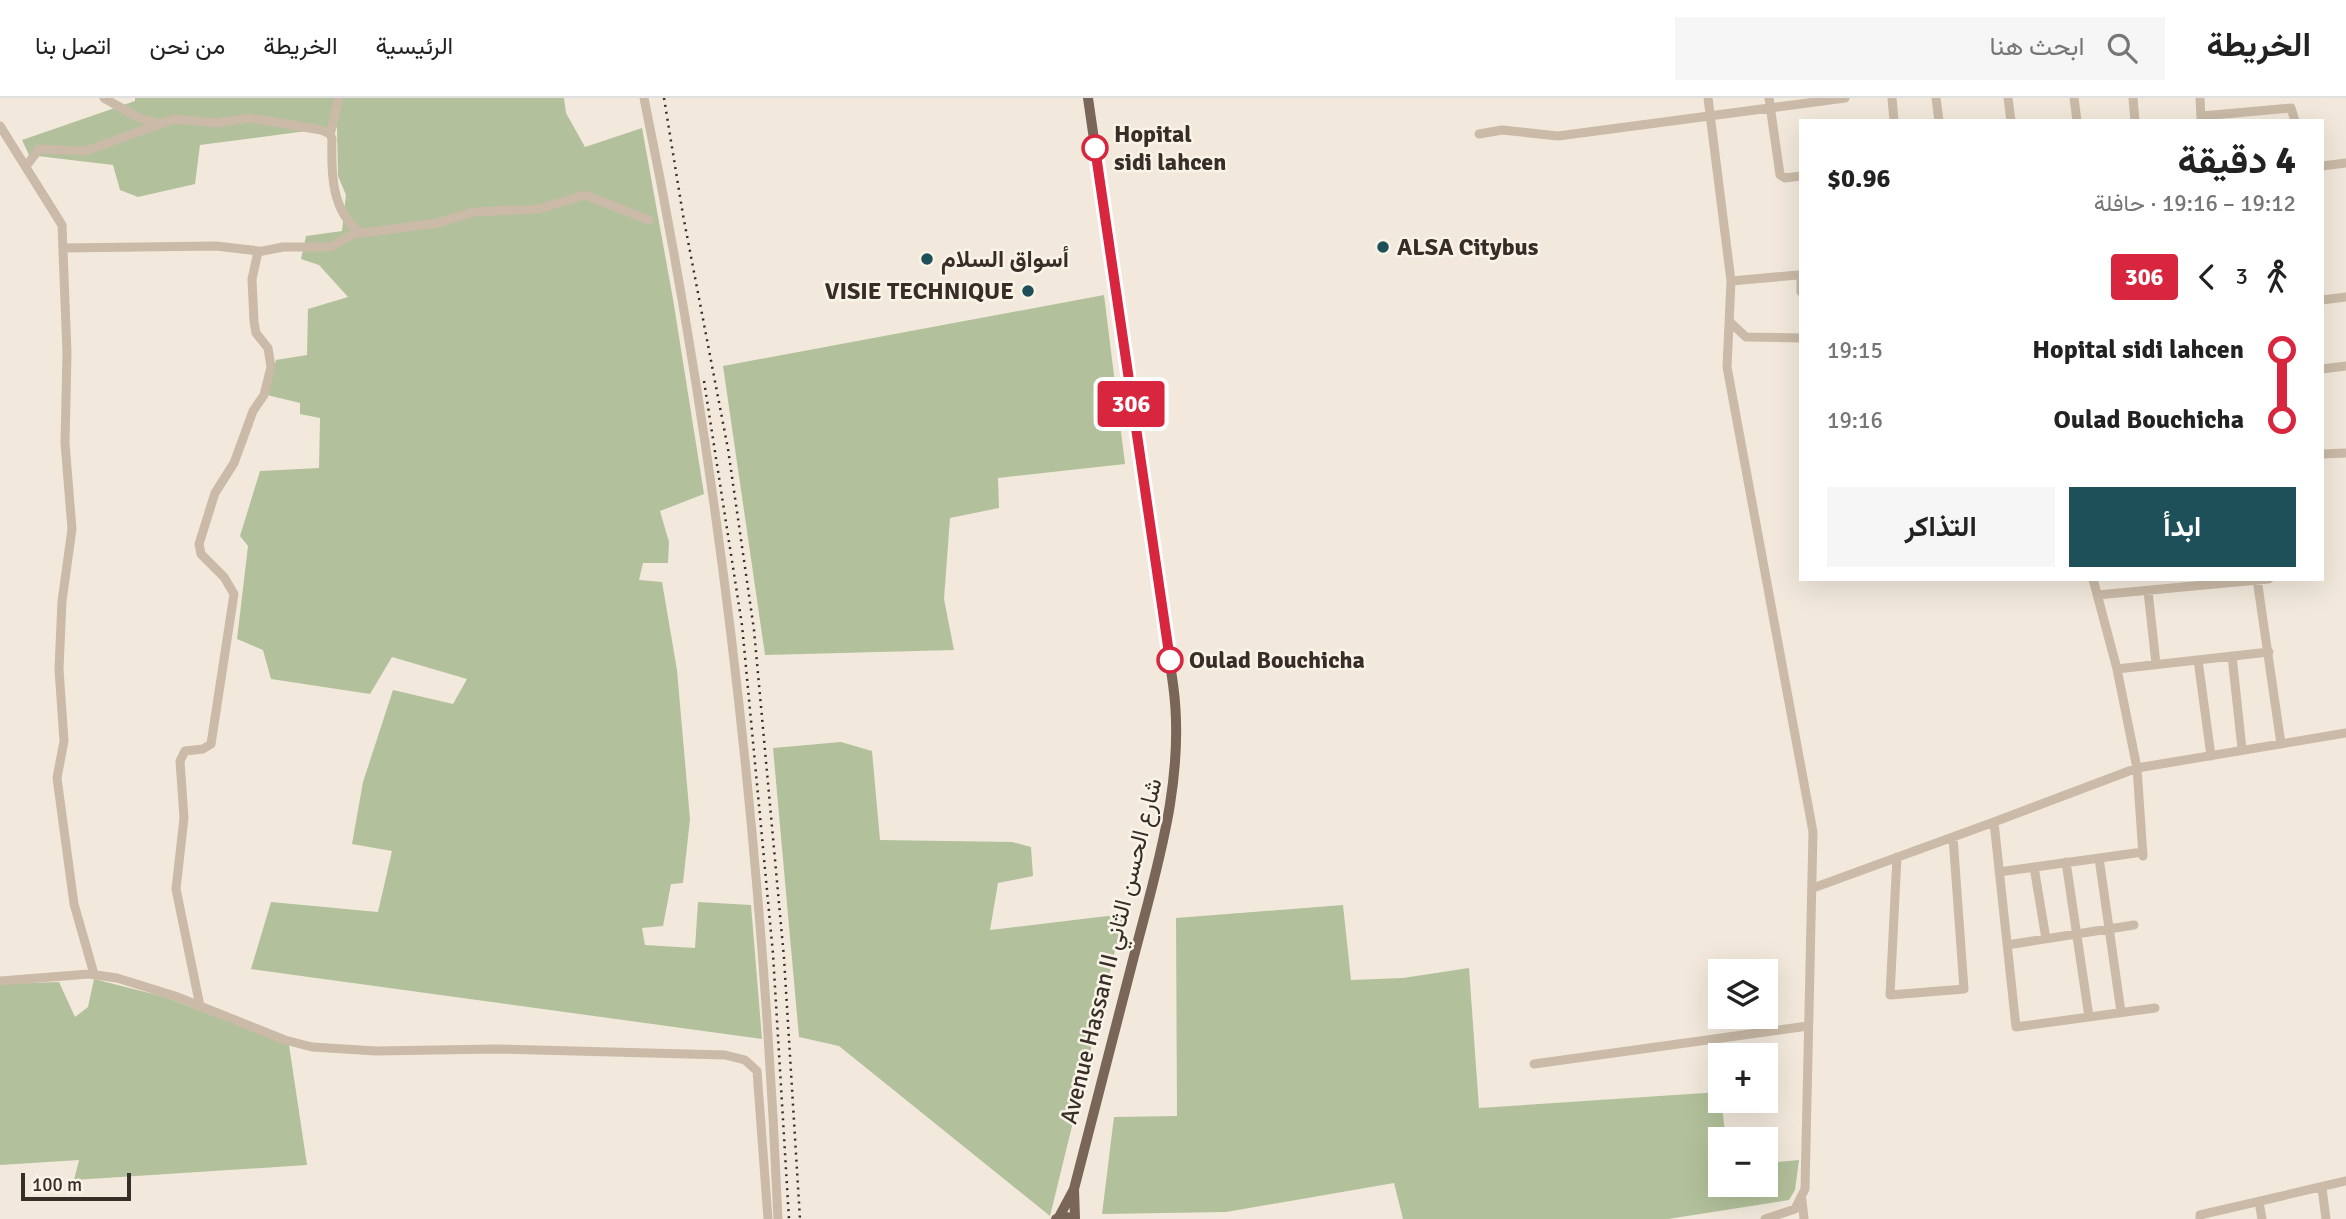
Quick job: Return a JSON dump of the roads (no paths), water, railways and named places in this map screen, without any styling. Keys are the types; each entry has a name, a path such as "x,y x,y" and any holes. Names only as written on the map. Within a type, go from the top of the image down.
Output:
{"main road":[{"name":"Avenue Hassan II شارع الحسن الثاني","path":"1057,1218 1074,1189 1153,882 1175,778 1177,741 1173,684 1087,98"},
{"name":"Avenue Hassan II شارع الحسن الثاني","path":"1074,1189 1075,1219"},
{"path":"1057,1218 1075,1219"}],"street":[{"path":"104,98 129,113 157,123"},
{"path":"338,98 330,135 332,173 347,222 361,233"},
{"path":"644,98 707,456 742,730 764,965 778,1219"},
{"path":"1708,98 1731,281 1731,323 1726,350 1728,375 1813,832 1806,1171 1802,1200 1804,1219"},
{"path":"1479,134 1502,130 1558,136 1710,116 1769,103 1845,98"},
{"path":"1892,98 1894,119"},
{"path":"1936,98 1939,119"},
{"path":"2008,98 2011,119"},
{"path":"2074,98 2077,119"},
{"path":"2133,98 2135,119"},
{"path":"2200,98 2200,119 2291,108 2294,119"},
{"path":"1769,103 1780,175 1784,178 1799,176"},
{"path":"129,113 140,131"},
{"path":"27,165 39,149 85,150 174,119 216,122 250,118 309,127 330,135"},
{"path":"0,126 61,220 67,353 65,443 72,529 62,601 59,669 64,741 57,778 74,904 94,974"},
{"path":"2324,166 2346,163"},
{"path":"63,248 216,246 259,251 300,246 331,247 345,237 361,233 438,223 473,212 539,209 585,195 649,220"},
{"path":"200,1006 176,889 184,818 180,761 185,751 203,750 211,744 229,641 234,594 223,576 201,554 200,544 215,493 228,474 253,411 264,396 271,367 268,348 256,333 254,322 252,279 259,251"},
{"path":"1731,281 1799,275"},
{"path":"2324,300 2346,297"},
{"path":"1731,323 1746,337 1799,338"},
{"path":"2324,369 2346,366"},
{"path":"2324,454 2346,453"},
{"path":"1999,872 2143,854 2137,768 2118,669 2094,581"},
{"path":"2097,595 2148,591 2183,582 2220,581"},
{"path":"2257,581 2281,744"},
{"path":"2148,591 2156,664"},
{"path":"2118,669 2269,652"},
{"path":"2232,656 2242,749"},
{"path":"2198,660 2211,756"},
{"path":"1813,888 2137,768 2346,733"},
{"path":"1994,822 2016,1027 2155,1008"},
{"path":"1897,858 1890,995 1964,989 1953,837"},
{"path":"2099,858 2121,1012"},
{"path":"2066,862 2090,1017"},
{"path":"2034,867 2046,939"},
{"path":"2007,945 2134,925"},
{"path":"0,981 94,974 153,988 291,1042 312,1047 376,1051 496,1049 701,1054 741,1059 757,1071 768,1219"},
{"path":"1534,1064 1808,1026"},
{"path":"2200,1219 2200,1215 2346,1181"},
{"path":"2322,1188 2326,1219"},
{"path":"1765,1219 1789,1213 1802,1200"},
{"path":"2259,1202 2262,1219"}],"railway":[{"path":"664,98 683,215 728,449 754,630 784,958 800,1219"},
{"path":"704,381 742,625 773,954 789,1219"}],"place":[{"name":"Hopital sidi lahcen","path":"1095,148"},
{"name":"ALSA Citybus","path":"1383,247"},
{"name":"أسواق السلام","path":"927,259"},
{"name":"VISIE TECHNIQUE","path":"1028,291"},
{"name":"Oulad Bouchicha","path":"1170,660"}]}
